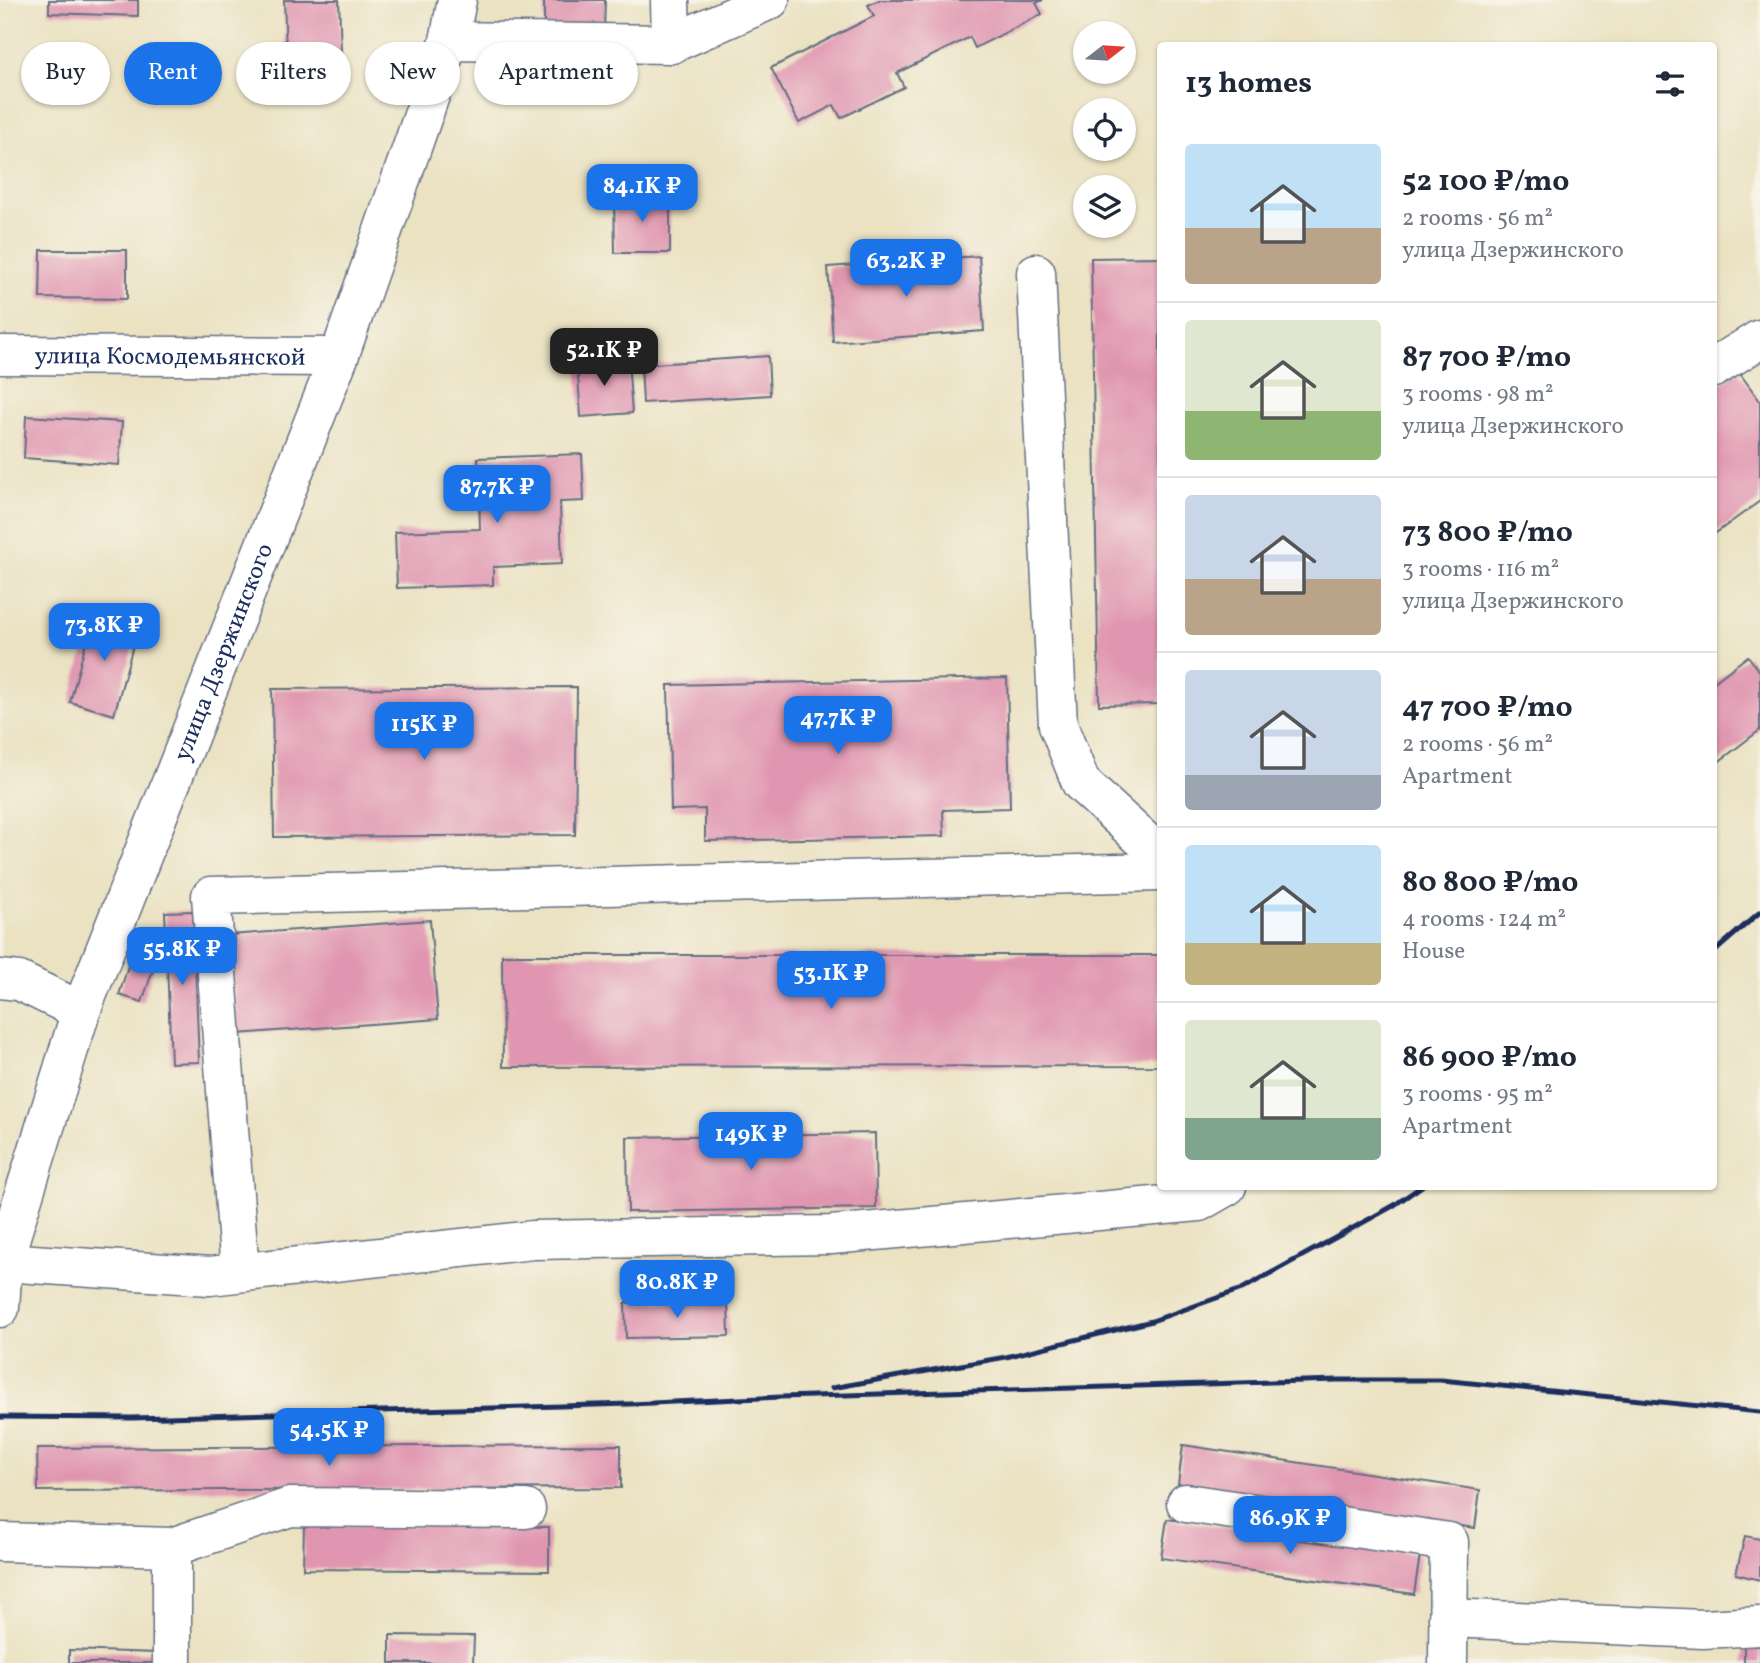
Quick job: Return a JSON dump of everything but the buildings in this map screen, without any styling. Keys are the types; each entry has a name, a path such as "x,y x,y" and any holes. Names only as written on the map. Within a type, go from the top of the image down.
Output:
{"street":[{"name":"улица Дзержинского","path":"0,1308 3,1262 81,1011 339,357 449,41 457,0"},
{"path":"670,0 671,44"},
{"path":"449,41 671,44 770,0"},
{"path":"1036,273 1058,725 1080,783 1157,852"},
{"path":"1717,366 1760,339"},
{"name":"улица Космодемьянской","path":"0,355 339,357"},
{"path":"240,1272 211,896 1157,872"},
{"path":"0,979 19,981 81,1011"},
{"path":"3,1262 210,1276 533,1240 831,1235 1199,1202 1220,1190"},
{"path":"1186,1503 1449,1542 1448,1663"},
{"path":"0,1542 172,1547 290,1507 526,1508"},
{"path":"172,1547 172,1663"},
{"path":"1448,1618 1703,1629 1760,1626"}],"railway":[{"path":"1717,950 1760,912"},
{"path":"832,1388 1006,1357 1152,1321 1242,1289 1393,1206 1416,1190"},
{"path":"0,1417 132,1418 1337,1380 1441,1380 1760,1412"}]}
